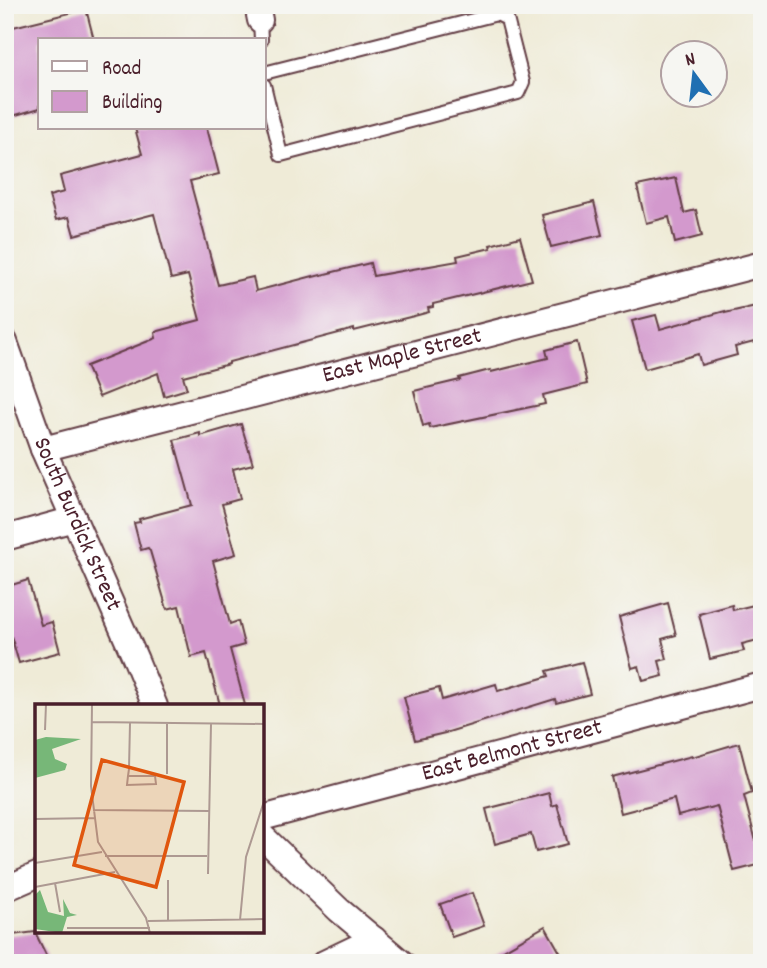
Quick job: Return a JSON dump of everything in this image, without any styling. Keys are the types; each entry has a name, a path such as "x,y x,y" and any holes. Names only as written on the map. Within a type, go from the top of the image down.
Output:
{"street":[{"name":"East Maple Street","path":"43,449 762,264"},
{"name":"South Burdick Street","path":"5,342 43,449 155,704"},
{"path":"5,538 74,519"},
{"name":"East Belmont Street","path":"264,817 762,685"},
{"path":"264,838 339,909 402,963"},
{"path":"5,889 35,876"},
{"path":"324,963 374,939"}],"lane":[{"path":"266,72 497,13 507,19 523,82 518,93 281,155 266,93"}],"building":[{"path":"86,9 93,38 38,38 38,109 9,117 5,103 5,29"},
{"path":"136,130 208,130 219,174 190,181 218,285 253,277 256,291 370,263 373,276 458,261 457,256 491,248 490,245 520,237 532,280 433,304 433,307 428,308 429,312 354,329 183,376 187,389 164,396 158,373 99,397 86,366 156,338 155,332 200,320 188,275 171,279 154,214 74,235 69,217 56,220 49,196 64,192 60,176 142,154"},
{"path":"676,178 684,213 696,210 702,236 675,243 669,217 646,223 637,186"},
{"path":"594,202 602,235 551,247 542,215"},
{"path":"756,306 762,340 735,347 737,355 701,365 698,354 645,369 632,321 656,315 660,329 725,311"},
{"path":"577,342 587,384 543,395 545,404 430,428 429,424 423,426 414,391 490,370 491,372 548,358 546,350"},
{"path":"241,424 253,464 233,469 240,499 222,504 236,554 213,561 230,624 238,621 244,645 230,649 245,704 220,704 206,653 191,657 179,606 167,609 150,551 148,548 141,550 134,523 140,522 139,519 192,505 174,440 200,433 200,436"},
{"path":"28,580 41,625 52,622 60,652 19,663 5,615 5,587"},
{"path":"668,603 676,635 662,639 667,659 659,661 663,676 643,681 639,666 632,668 619,617"},
{"path":"762,603 762,639 742,644 744,651 710,659 699,614 732,605 733,610"},
{"path":"582,662 590,694 556,703 555,699 415,740 404,697 439,688 442,700 496,684 498,691 549,676 547,671"},
{"path":"739,743 752,793 744,796 762,864 734,871 717,806 678,816 674,799 621,813 612,777"},
{"path":"549,793 552,806 557,804 568,844 536,852 531,834 495,844 486,809"},
{"path":"472,893 484,926 452,937 440,904"},
{"path":"545,926 566,963 481,963"},
{"path":"35,932 47,957 35,963 16,963 5,936"}]}
